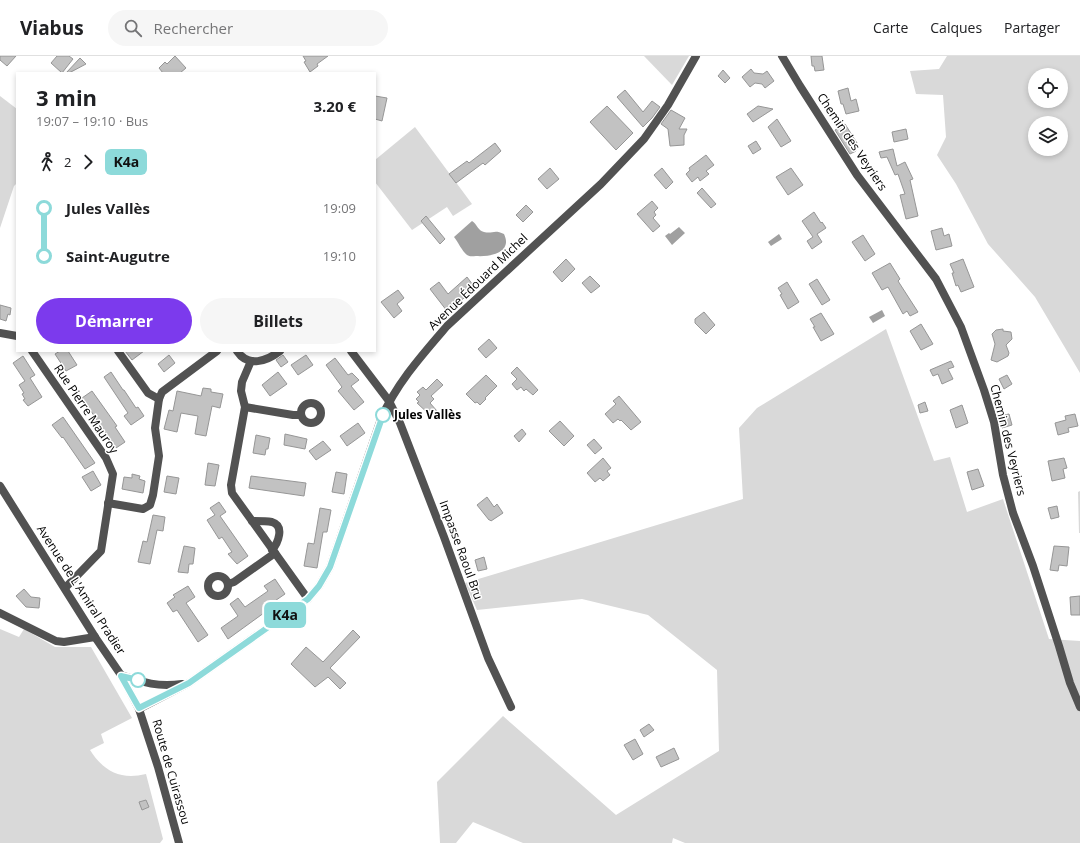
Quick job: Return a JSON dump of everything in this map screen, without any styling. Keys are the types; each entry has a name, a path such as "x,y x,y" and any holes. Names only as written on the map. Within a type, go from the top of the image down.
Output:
{"street":[{"name":"Avenue Édouard Michel","path":"139,708 189,683 308,599 319,586 330,567 381,419 389,401 430,346 447,326 601,184 644,139 668,105 696,56"},
{"name":"Chemin des Veyriers","path":"782,56 857,175 936,279 961,327 994,422 1003,474 1013,513 1033,566 1070,683 1080,707"},
{"path":"0,333 16,336"},
{"name":"Rue Pierre Mauroy","path":"33,352 106,458 112,468 113,474 100,551 65,588"},
{"path":"119,352 148,393 159,399"},
{"path":"108,503 143,509 150,506 159,456 155,428 159,399 162,392 216,352"},
{"path":"238,352 244,358 252,361 269,359 279,352"},
{"name":"Impasse Raoul Bru","path":"352,352 389,401 400,423 444,537 488,658 511,707"},
{"path":"252,361 242,382 241,391 244,407 231,485 232,493 308,599"},
{"path":"244,407 301,415"},
{"name":"Avenue de L'Amiral Pradier","path":"0,486 121,676 139,708"},
{"path":"228,584 234,582 274,552 280,534 276,524 273,522 252,521"},
{"path":"0,613 56,641 64,642 95,637"},
{"name":"Avenue Édouard Michel","path":"121,676 165,686 189,683"},
{"name":"Route de Cuirassou","path":"139,708 158,767 179,843"}],"shaded area":[{"path":"644,56 689,56 672,85"},
{"path":"947,56 1080,56 1080,373 1035,297 988,244 956,184 937,155 946,137 943,95 916,94 910,71 939,69"},
{"path":"0,96 16,108 16,184 0,228"},
{"path":"415,127 472,204 453,216 447,207 412,230 376,183 376,159"},
{"path":"472,221 482,231 504,234 506,240 503,250 488,256 467,255 454,237"},
{"path":"679,227 685,233 672,245 665,236"},
{"path":"779,234 782,239 771,246 768,242"},
{"path":"882,310 885,316 873,323 869,317"},
{"path":"886,329 934,461 950,457 967,512 1003,499 1049,639 1080,641 1080,843 685,843 673,838 672,843 523,843 473,822 456,843 440,843 437,782 503,716 616,815 719,751 717,670 648,615 582,599 477,610 465,583 743,499 739,428 757,408"},
{"path":"1080,491 1080,533 1079,533 1078,492"},
{"path":"0,629 19,637 24,629 55,647 91,647 132,718 101,734 104,743 90,750 95,758 107,769 121,775 137,776 146,774 163,839 160,843 0,843"}],"building":[{"path":"0,56 16,56 7,66 0,60"},
{"path":"57,56 69,56 73,59 63,72 51,63"},
{"path":"175,56 186,68 181,72 162,72 159,68 165,62 167,64"},
{"path":"303,56 328,56 317,64 318,66 310,72 304,62 306,61"},
{"path":"811,56 822,56 824,70 815,71 814,66 812,66"},
{"path":"80,58 86,64 71,72 67,72"},
{"path":"751,69 754,73 763,74 767,71 774,81 765,88 762,84 755,83 750,87 742,77"},
{"path":"723,70 730,78 725,83 718,76"},
{"path":"848,88 851,101 856,99 859,111 846,114 843,104 841,104 838,91"},
{"path":"625,90 643,112 652,101 660,107 643,127 617,97"},
{"path":"376,96 387,98 382,121 376,119"},
{"path":"607,106 633,133 616,150 590,122"},
{"path":"758,106 773,109 753,122 747,114"},
{"path":"671,110 685,118 679,129 687,129 684,135 684,145 670,146 668,129 661,124"},
{"path":"777,119 791,141 781,147 768,127"},
{"path":"845,124 857,143 852,145 856,151 850,154 835,130"},
{"path":"906,129 908,139 894,142 892,132"},
{"path":"756,141 761,149 753,154 748,146"},
{"path":"495,143 501,151 485,165 483,163 456,183 449,174 467,161 469,163"},
{"path":"893,149 897,166 905,162 913,179 910,180 918,216 906,219 900,195 905,194 898,174 895,175 887,157 881,158 879,152"},
{"path":"706,155 714,165 706,171 709,174 700,181 698,177 692,182 686,174 690,170 689,168"},
{"path":"550,168 559,179 547,189 538,179"},
{"path":"662,168 673,182 666,189 654,175"},
{"path":"791,168 803,185 788,195 776,177"},
{"path":"702,188 716,204 711,208 697,193"},
{"path":"652,201 658,208 654,212 656,215 653,218 660,226 653,232 637,214"},
{"path":"526,205 533,212 523,222 516,215"},
{"path":"814,212 826,228 817,234 822,242 812,249 807,241 813,237 802,221"},
{"path":"426,216 445,239 440,244 421,221"},
{"path":"942,228 944,236 949,234 952,246 936,250 931,231"},
{"path":"863,235 875,254 865,261 852,242"},
{"path":"566,259 575,269 562,282 553,272"},
{"path":"963,259 974,287 961,292 958,285 956,286 952,273 954,273 950,264"},
{"path":"890,263 900,279 898,281 918,312 910,316 907,311 903,314 888,287 882,290 872,273"},
{"path":"590,276 600,286 591,293 582,283"},
{"path":"467,277 476,289 447,311 430,289 439,282 448,294"},
{"path":"817,279 830,300 822,305 809,284"},
{"path":"787,282 799,302 788,309 780,295 782,294 778,288"},
{"path":"398,290 404,298 397,304 402,311 394,318 381,302"},
{"path":"0,305 11,308 10,315 8,314 6,321 0,319"},
{"path":"704,312 715,325 706,334 695,323 695,319"},
{"path":"821,313 834,334 821,341 810,319"},
{"path":"921,324 933,344 921,350 910,331"},
{"path":"1003,329 1003,331 1011,332 1012,339 1006,345 1009,353 1008,356 997,362 991,360 995,344 992,334 996,330"},
{"path":"489,339 497,348 486,358 478,349"},
{"path":"58,352 69,352 77,365 66,371 55,354"},
{"path":"126,352 143,352 132,360"},
{"path":"169,355 175,363 164,372 158,364"},
{"path":"283,355 288,362 281,367 276,360"},
{"path":"306,355 313,365 298,375 291,365"},
{"path":"23,356 35,375 30,378 42,397 28,406 23,400 25,399 22,394 24,393 19,385 25,381 13,363"},
{"path":"335,358 348,375 352,373 359,380 351,386 364,402 354,410 338,391 342,387 326,365"},
{"path":"951,361 954,367 948,369 953,379 942,384 938,374 933,376 930,370"},
{"path":"517,367 538,390 533,395 526,389 524,391 521,387 517,390 512,384 517,379 511,373"},
{"path":"111,372 136,408 138,407 144,416 131,425 124,416 128,413 104,377"},
{"path":"278,372 287,384 270,396 262,385"},
{"path":"486,375 497,386 480,405 477,402 475,403 466,394"},
{"path":"1007,375 1012,384 1004,389 999,379"},
{"path":"437,379 443,385 431,396 434,399 430,403 437,411 431,416 417,403 419,402 416,399 420,395 417,392 423,387 426,390"},
{"path":"203,388 211,389 211,392 223,394 220,408 212,406 206,436 195,434 198,416 181,413 177,432 164,429 169,410 173,411 177,391 201,396"},
{"path":"92,391 117,426 115,427 125,442 116,448 82,398"},
{"path":"619,396 641,422 631,430 621,420 620,421 618,419 613,423 605,414 616,404 613,401"},
{"path":"925,402 928,411 920,413 918,405"},
{"path":"962,405 968,423 956,428 950,410"},
{"path":"1009,414 1012,425 1002,428 999,416"},
{"path":"1075,414 1078,426 1068,428 1069,432 1058,435 1055,423 1066,420 1065,416"},
{"path":"63,417 95,463 85,469 63,437 62,438 52,425"},
{"path":"560,421 574,436 564,446 549,431"},
{"path":"358,423 365,433 347,446 340,436"},
{"path":"522,429 526,434 519,442 514,436"},
{"path":"285,434 307,439 305,449 284,445"},
{"path":"256,435 270,438 265,455 253,453"},
{"path":"594,439 602,448 595,454 587,445"},
{"path":"323,441 331,450 316,460 309,451"},
{"path":"603,458 611,468 607,471 610,475 603,481 600,478 595,482 587,473"},
{"path":"1064,458 1067,468 1063,469 1065,478 1052,481 1048,461"},
{"path":"208,463 219,465 215,486 205,485"},
{"path":"978,469 984,486 972,490 967,472"},
{"path":"93,471 101,485 91,491 82,477"},
{"path":"336,472 347,474 344,494 332,492"},
{"path":"132,474 140,476 139,479 145,481 143,493 122,489 124,477 132,478"},
{"path":"167,476 179,478 176,494 164,492"},
{"path":"251,476 306,483 304,496 249,488"},
{"path":"487,497 494,507 497,504 503,513 491,521 477,505"},
{"path":"219,502 226,512 220,516 248,556 237,564 228,554 232,552 222,537 219,539 207,520 215,515 210,508"},
{"path":"1057,506 1059,517 1051,519 1048,508"},
{"path":"320,508 331,510 327,532 323,532 317,568 304,566 308,543 314,544"},
{"path":"153,515 165,517 163,531 157,530 150,564 138,562 143,541 147,542"},
{"path":"184,546 195,548 193,564 189,564 188,573 178,572"},
{"path":"1054,546 1069,547 1067,566 1059,565 1058,571 1050,570"},
{"path":"484,557 487,569 478,571 475,560"},
{"path":"275,579 285,594 266,607 268,610 228,639 221,628 238,616 230,604 238,598 245,607 268,591 264,586"},
{"path":"188,586 195,597 186,603 208,635 198,642 177,610 173,612 167,603 175,597 173,595"},
{"path":"24,589 31,597 40,598 39,608 26,607 16,596"},
{"path":"1080,596 1080,615 1071,615 1070,597"},
{"path":"353,630 360,637 330,668 346,683 340,689 328,677 315,687 291,664 306,647 323,662"},
{"path":"649,724 654,730 644,737 640,730"},
{"path":"635,739 643,754 633,760 624,745"},
{"path":"674,748 679,759 661,767 656,757"},
{"path":"146,800 149,807 142,810 139,802"}],"bus line":[{"name":"K4a","path":"138,680 121,676 139,708 189,683 308,599 319,586 330,567 383,415"}],"place":[{"name":"Jules Vallès","path":"383,415"}]}
